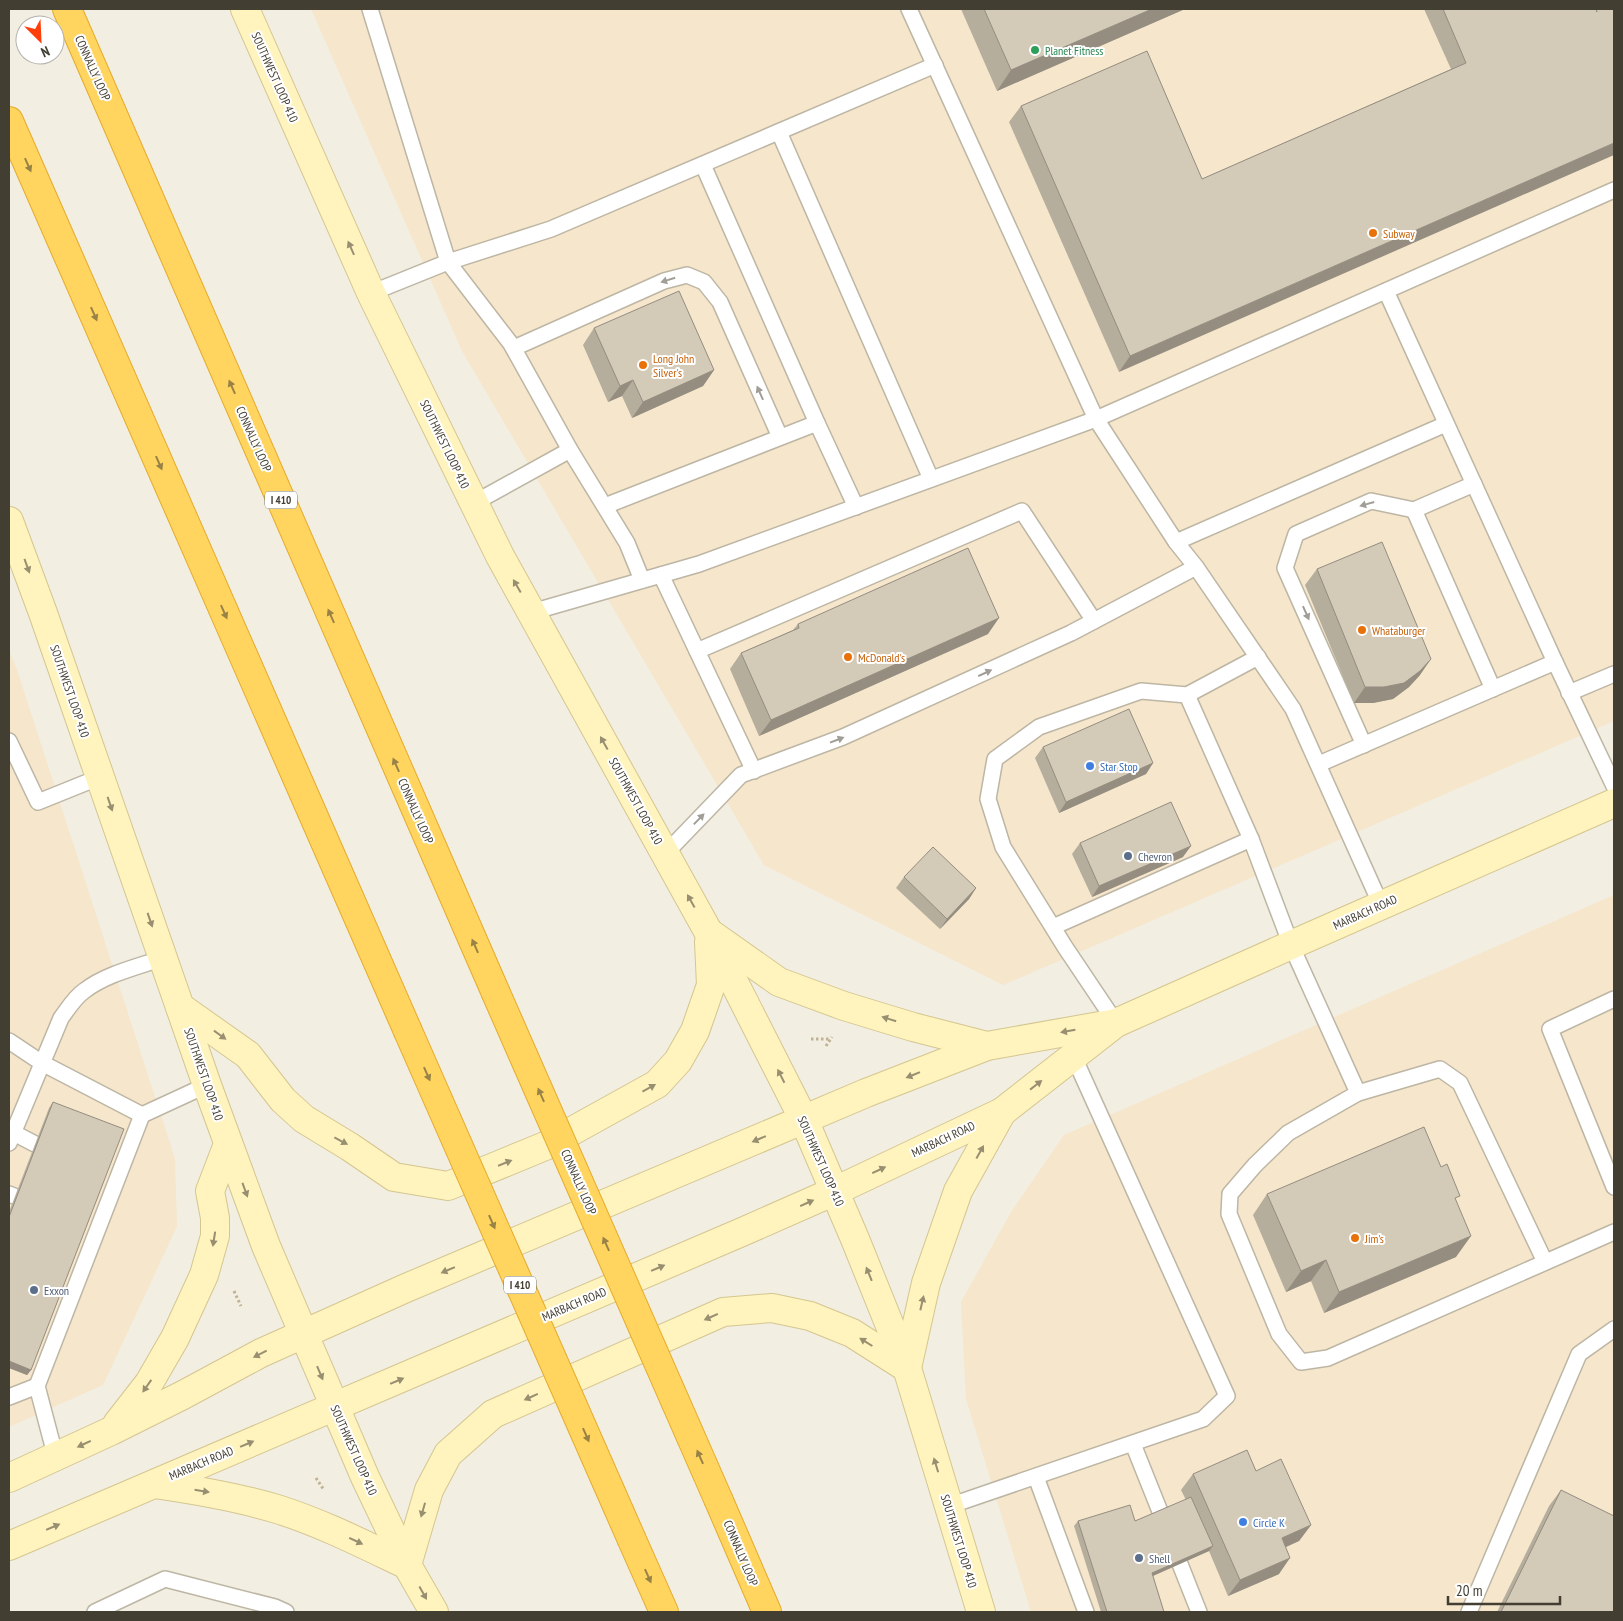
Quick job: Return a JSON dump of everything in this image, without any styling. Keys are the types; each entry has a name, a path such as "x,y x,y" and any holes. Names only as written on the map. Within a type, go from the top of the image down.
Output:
{"highway":[{"name":"CONNALLY LOOP","path":"67,9 767,1612"},
{"name":"I 410","path":"9,120 664,1612"}],"main road":[{"name":"SOUTHWEST LOOP 410","path":"245,9 371,293 500,556 709,933 804,1120 907,1368 980,1612"},
{"name":"SOUTHWEST LOOP 410","path":"9,521 31,579 207,1085 266,1246 365,1477 407,1565 434,1612"},
{"name":"MARBACH ROAD","path":"9,1546 834,1191 1002,1112 1116,1023 1614,803"},
{"path":"180,1007 248,1056 283,1100 304,1119 394,1177 448,1186 545,1146 656,1084 678,1061 694,1031 711,985 709,933"},
{"path":"709,933 779,982 844,1006 913,1027 987,1046"},
{"name":"MARBACH ROAD","path":"9,1478 112,1432 261,1353 415,1284 804,1120 987,1046 1116,1023"},
{"path":"154,1484 205,1491 279,1509 315,1522 407,1565 429,1490 448,1454 493,1414 723,1312 772,1308 810,1316 852,1333 907,1368 926,1283 958,1191 1002,1112"},
{"path":"112,1432 149,1383 175,1338 204,1274 215,1236 215,1218 210,1191 228,1144"}],"lane":[{"path":"370,9 448,262 514,348 570,450 627,543 642,580"},
{"path":"909,9 1096,419 1176,542 1196,567 1293,708 1381,905"},
{"path":"371,293 448,262 551,229 935,65"},
{"path":"778,132 931,479"},
{"path":"703,165 856,507"},
{"path":"532,612 699,564 1096,419 1614,190"},
{"path":"514,348 664,281 686,275 704,282 720,302 780,437"},
{"path":"1386,291 1555,662 1614,786"},
{"path":"605,506 817,423"},
{"path":"1176,542 1446,424"},
{"path":"474,502 570,450"},
{"path":"1364,744 1285,568 1296,534 1371,501 1414,510 1474,484"},
{"path":"1414,510 1493,688"},
{"path":"697,651 1022,511 1094,621"},
{"path":"665,854 741,775 843,737 1072,633 1196,567"},
{"path":"661,575 754,770"},
{"path":"1116,1023 1003,847 988,799 995,759 1039,727 1141,691 1186,695 1258,657"},
{"path":"1319,764 1555,662"},
{"path":"1570,694 1614,674"},
{"path":"1186,695 1251,839 1290,945 1358,1093"},
{"path":"9,741 38,802 100,777"},
{"path":"1053,927 1251,839"},
{"path":"35,1144 11,1138 61,1018 83,992 111,976 163,958"},
{"path":"1614,999 1550,1030 1609,1161 1614,1187"},
{"path":"9,1041 42,1063 142,1115"},
{"path":"949,1506 1203,1419 1227,1396 1073,1055"},
{"path":"1545,1262 1460,1083 1440,1069 1358,1093 1288,1133 1255,1165 1230,1194 1229,1214 1279,1334 1301,1362 1328,1358 1614,1232"},
{"path":"56,1458 37,1386 48,1338 110,1176 142,1115 207,1085"},
{"path":"1469,1612 1579,1354 1614,1329"},
{"path":"9,1397 37,1386"},
{"path":"1133,1444 1161,1514"},
{"path":"1036,1476 1086,1612"},
{"path":"1180,1564 1199,1612"},
{"path":"94,1612 165,1579 275,1607 286,1612"},
{"path":"1077,1586 1091,1581"}],"path":[{"path":"810,1039 831,1039"},
{"path":"232,1287 241,1306"},
{"path":"316,1478 326,1493"}],"shaded area":[{"path":"311,9 1614,9 1614,721 1003,985 764,865 462,351"},
{"path":"9,650 175,1159 177,1226 103,1385 9,1427"},
{"path":"1614,895 1614,1612 1031,1612 966,1399 961,1302 1011,1212 1064,1135"}],"building":[{"path":"984,9 1152,9 1011,70"},
{"path":"1443,9 1614,9 1614,143 1130,356 1021,106 1147,51 1202,179 1466,63"},
{"name":"Long John Silver's","path":"679,291 714,370 643,402 633,380 620,386 594,328"},
{"name":"Whataburger","path":"1382,542 1431,659 1420,671 1404,683 1384,687 1365,687 1317,569"},
{"name":"McDonald's","path":"968,548 999,618 771,720 741,653 799,628 798,624"},
{"name":"Star Stop","path":"1129,709 1153,763 1066,802 1043,747"},
{"name":"Chevron","path":"1171,802 1191,846 1099,886 1080,843"},
{"path":"933,847 976,888 947,919 904,877"},
{"name":"Exxon","path":"53,1102 124,1129 31,1370 9,1361 9,1217"},
{"name":"Jim's","path":"1424,1127 1441,1167 1447,1164 1460,1196 1455,1198 1471,1236 1339,1292 1326,1260 1301,1271 1267,1194"},
{"name":"Circle K","path":"1247,1450 1256,1471 1281,1459 1311,1525 1282,1538 1290,1558 1240,1580 1193,1474"},
{"path":"1561,1490 1614,1516 1614,1612 1501,1612"},
{"name":"Shell","path":"1191,1497 1213,1546 1152,1573 1164,1612 1107,1612 1078,1521 1130,1505 1135,1521"}],"place":[{"name":"Planet Fitness","path":"1035,50"},
{"name":"Subway","path":"1373,233"},
{"name":"Long John Silver's","path":"643,365"},
{"name":"Whataburger","path":"1362,630"},
{"name":"McDonald's","path":"848,657"},
{"name":"Star Stop","path":"1090,766"},
{"name":"Chevron","path":"1128,856"},
{"name":"Jim's","path":"1355,1238"},
{"name":"Exxon","path":"34,1290"},
{"name":"Circle K","path":"1243,1522"},
{"name":"Shell","path":"1139,1558"}]}
